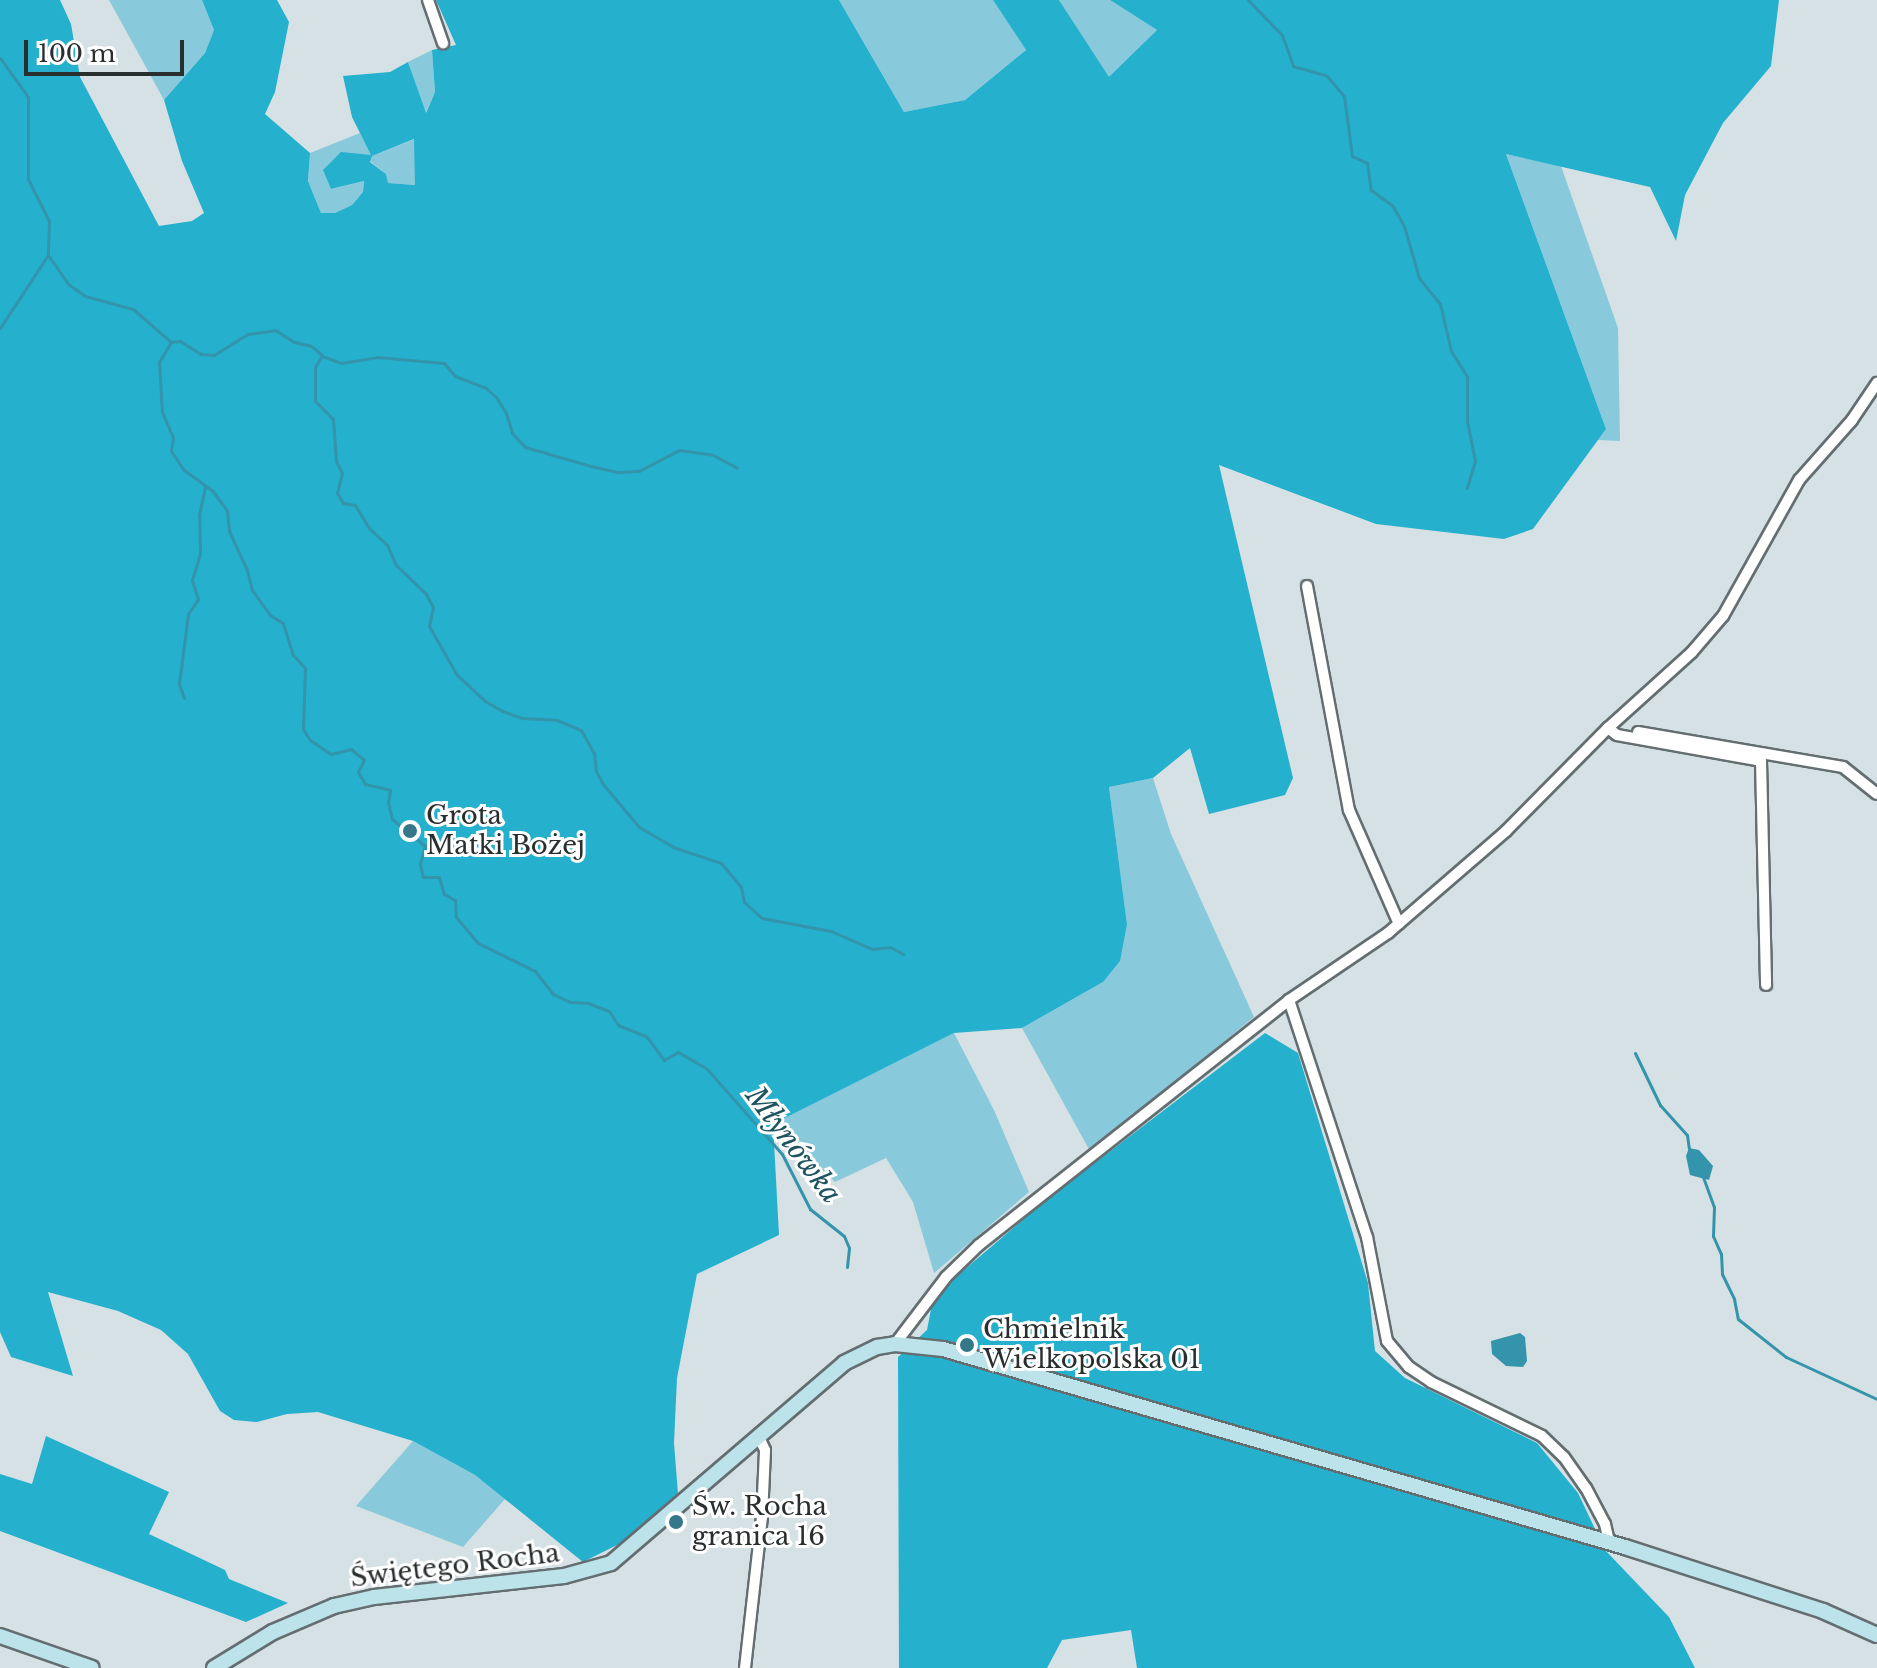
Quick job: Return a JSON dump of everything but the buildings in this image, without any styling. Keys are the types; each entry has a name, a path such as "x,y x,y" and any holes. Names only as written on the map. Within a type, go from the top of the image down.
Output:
{"street":[{"path":"428,0 443,43"},
{"path":"895,1344 946,1277 979,1245 1289,1000 1399,924 1506,831 1716,626 1748,577 1799,480 1852,420 1877,383"},
{"path":"1307,586 1349,810 1399,924"},
{"path":"1610,729 1692,739 1843,767 1877,794"},
{"path":"1610,729 1617,735 1761,761 1766,985"},
{"path":"1289,1000 1367,1237 1387,1341 1409,1367 1431,1382 1542,1436 1564,1457 1586,1488 1605,1524 1609,1542"},
{"path":"895,1344 943,1349 1609,1542 1823,1611 1877,1635"},
{"name":"Świętego Rocha","path":"214,1668 305,1616 354,1601 564,1576 600,1568 628,1551 844,1363 877,1347 895,1344"},
{"path":"745,1668 762,1517 765,1450 759,1437"},
{"path":"0,1636 92,1668"}],"shaded area":[{"path":"0,0 60,0 71,24 80,77 159,226 192,221 204,213 182,161 164,100 205,53 214,30 202,0 277,0 289,22 275,92 265,114 310,153 308,181 321,213 335,213 352,205 363,192 364,181 331,189 323,170 341,152 371,155 352,117 343,76 390,72 408,62 426,113 435,92 432,50 456,45 436,0 839,0 904,112 965,100 1026,50 993,0 1059,0 1109,77 1157,30 1110,0 1779,0 1771,66 1723,123 1685,195 1676,241 1650,187 1506,154 1606,429 1533,529 1504,539 1376,524 1219,465 1293,778 1285,795 1209,814 1190,748 1153,778 1109,787 1127,924 1120,961 1103,982 1022,1028 954,1033 773,1124 779,1235 697,1274 677,1378 674,1443 678,1494 625,1541 583,1562 475,1475 413,1441 318,1412 287,1414 257,1422 234,1420 220,1411 188,1354 161,1330 118,1311 48,1292 73,1376 11,1357 0,1332","holes":["414,139 415,185 388,183 386,174 370,162 372,156"]},
{"path":"109,0 202,0 214,30 205,53 164,100"},
{"path":"839,0 993,0 1026,50 965,100 904,112"},
{"path":"1059,0 1110,0 1157,30 1109,78"},
{"path":"432,50 435,92 425,114 408,62"},
{"path":"360,133 372,156 415,139 416,185 387,183 386,174 370,161 372,157 332,189 364,181 363,192 352,205 335,213 321,213 308,181 310,153"},
{"path":"1506,154 1561,166 1618,328 1620,441 1598,440 1606,429"},
{"path":"1153,778 1171,834 1254,1017 1090,1151 1022,1028 1103,982 1127,924 1109,787"},
{"path":"954,1033 994,1110 1029,1192 934,1273 913,1202 886,1158 835,1182 773,1124"},
{"path":"1265,1033 1298,1053 1368,1283 1375,1351 1405,1378 1537,1443 1578,1493 1605,1550 1669,1617 1695,1668 1137,1668 1131,1630 1062,1640 1047,1668 899,1668 898,1357 927,1330 932,1304 958,1275 1045,1201"},
{"path":"1689,1148 1699,1150 1713,1166 1709,1180 1690,1175 1686,1156"},
{"path":"1520,1333 1525,1337 1527,1361 1523,1367 1506,1366 1492,1354 1491,1341"},
{"path":"46,1436 169,1492 149,1534 225,1570 229,1579 288,1603 246,1622 0,1531 0,1474 32,1484"},
{"path":"413,1441 475,1475 505,1499 463,1547 356,1506"}],"waterway":[{"path":"1248,0 1282,35 1293,66 1327,76 1344,96 1352,156 1367,163 1371,190 1392,205 1404,226 1419,278 1440,304 1451,351 1467,377 1467,421 1475,461 1467,488"},
{"name":"Młynówka","path":"0,58 28,97 28,179 49,221 48,255 68,284 85,296 133,309 171,342 159,362 162,412 173,438 171,451 184,470 212,490 227,511 229,531 247,570 252,590 270,615 283,623 293,655 305,668 303,729 310,740 331,754 351,749 364,760 358,772 365,784 390,790 388,802 392,819 425,846 420,864 423,877 439,877 444,894 455,900 456,917 478,943 535,971 553,994 570,1002 588,1003 609,1011 618,1025 647,1037 664,1060 678,1052 707,1069 782,1154 810,1209 844,1236 849,1248 847,1267"},
{"path":"0,328 48,255"},
{"path":"171,342 180,341 201,354 214,355 248,334 275,330 294,342 311,346 322,355 315,367 315,401 333,419 336,461 342,473 337,493 343,503 355,505 369,528 387,545 396,565 426,594 433,607 429,626 457,675 485,701 502,711 522,718 557,720 581,730 594,753 596,771 603,784 639,827 673,847 721,863 741,887 744,902 762,918 831,931 872,949 890,947 903,954"},
{"path":"322,356 341,363 377,357 444,363 455,376 486,388 496,397 506,413 512,433 525,447 591,466 618,472 639,471 679,450 713,455 737,468"},
{"path":"184,698 179,684 188,614 198,599 192,580 200,554 199,515 205,486"},
{"path":"1635,1053 1660,1105 1687,1135 1689,1149"},
{"path":"1703,1177 1714,1207 1713,1236 1721,1254 1722,1274 1734,1299 1738,1319 1786,1357 1877,1399"}],"place":[{"name":"Grota Matki Bożej","path":"410,831"},
{"name":"Chmielnik Wielkopolska 01","path":"967,1345"},
{"name":"Św. Rocha granica 16","path":"676,1522"}]}
